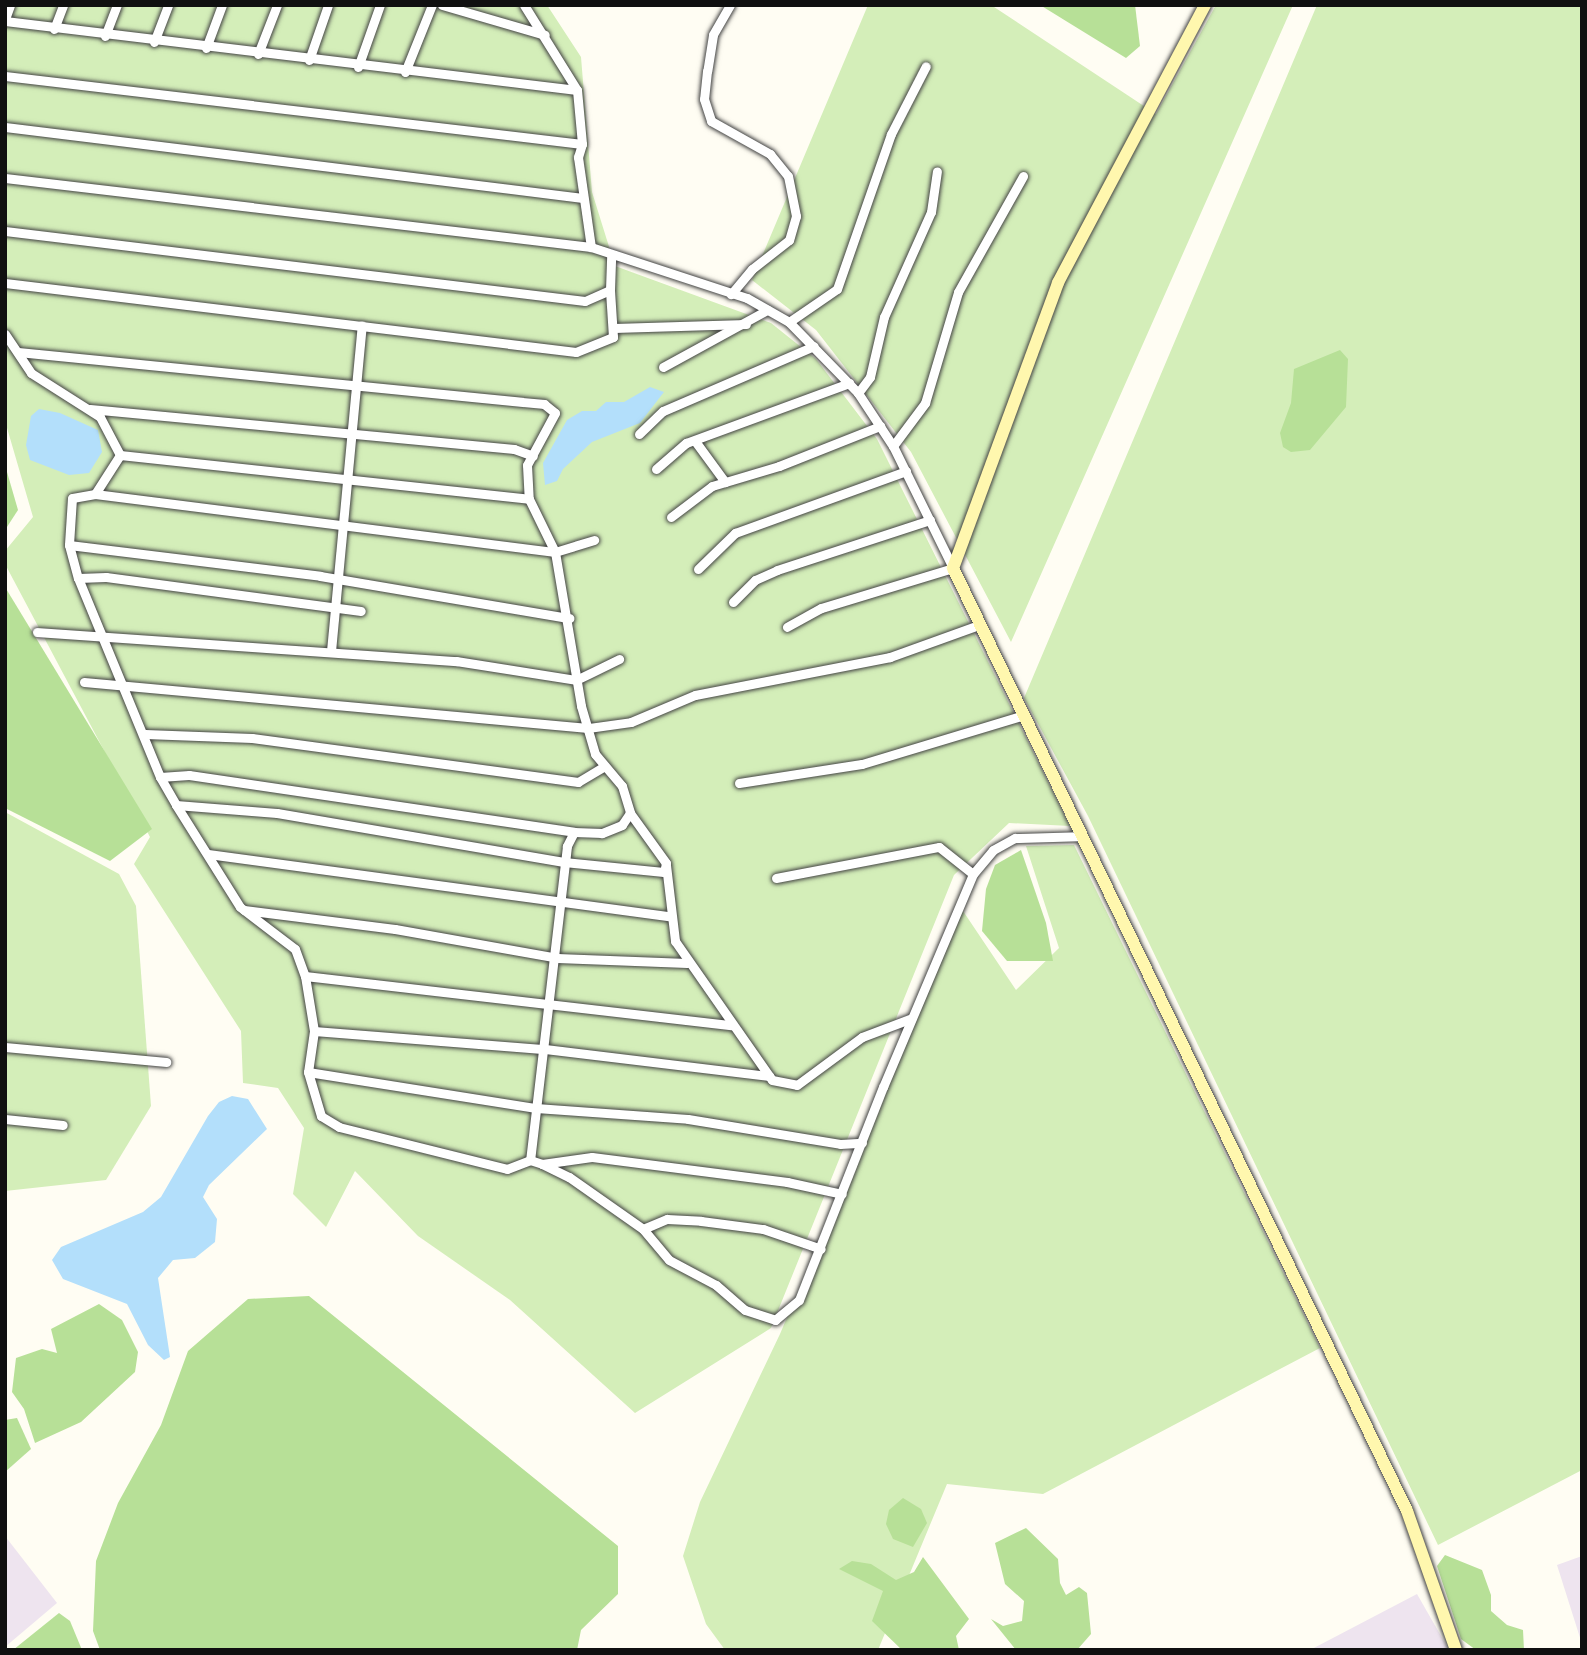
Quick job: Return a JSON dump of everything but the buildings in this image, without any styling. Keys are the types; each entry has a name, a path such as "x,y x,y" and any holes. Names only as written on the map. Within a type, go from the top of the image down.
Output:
{"street":[{"path":"10,5 5,20 54,30 577,90"},
{"path":"54,30 63,5"},
{"path":"105,36 117,5"},
{"path":"155,42 169,5"},
{"path":"206,48 222,5"},
{"path":"258,54 277,5"},
{"path":"309,60 328,5"},
{"path":"358,66 380,5"},
{"path":"405,72 432,5"},
{"path":"442,5 545,35"},
{"path":"524,5 577,90 582,144 578,158 591,247"},
{"path":"730,5 713,34 704,99 711,121 770,154 788,176 796,216 789,240 752,269 731,293"},
{"path":"953,568 1058,283 1205,5"},
{"path":"789,322 837,289 891,134 926,66"},
{"path":"5,76 582,144"},
{"path":"5,127 583,198"},
{"path":"858,393 870,377 884,317 931,212 937,171"},
{"path":"893,446 925,403 958,292 1023,176"},
{"path":"5,178 591,247 611,257 731,293 789,322 814,346 858,393 906,471 1408,1510 1456,1650"},
{"path":"5,231 585,301 610,290"},
{"path":"5,283 576,352 613,337 611,257"},
{"path":"663,367 747,324 767,310"},
{"path":"614,328 747,324"},
{"path":"331,650 334,607 340,580 362,325"},
{"path":"5,334 40,380 100,416 120,456"},
{"path":"639,434 663,411 814,346"},
{"path":"18,352 544,404 555,413 527,464 529,499 555,552 569,618 576,680 587,729 595,754 622,786 631,813 666,863 674,910 671,917 675,941 687,963 769,1076 781,1084 797,1085 862,1037 912,1018"},
{"path":"656,468 695,441 849,383"},
{"path":"89,409 514,449 533,456"},
{"path":"670,516 712,486 880,426"},
{"path":"695,441 725,482"},
{"path":"120,456 529,499"},
{"path":"95,494 120,456"},
{"path":"698,569 735,533 906,471"},
{"path":"594,540 555,552 344,528 95,494 72,498 69,545 78,578 122,686 145,734 159,777 240,907 295,949 305,976 314,1031 308,1072 321,1116 339,1127 507,1169 530,1160 542,1164 569,1177 643,1229 669,1260 716,1285 745,1310 775,1320 799,1300 912,1018 974,874 993,850 1015,838 1082,836"},
{"path":"733,602 755,580 777,570 930,520"},
{"path":"69,545 143,551 569,618"},
{"path":"787,627 821,608 953,568"},
{"path":"78,578 106,577 360,611"},
{"path":"84,682 587,729 631,722 695,695 890,657 979,625"},
{"path":"37,632 331,650 456,661 576,680 619,659"},
{"path":"739,783 862,764 1024,715"},
{"path":"145,734 252,738 578,782 605,766"},
{"path":"159,777 189,775 574,832 602,833 622,825 631,813"},
{"path":"176,805 277,813 564,862 652,874 664,872 666,863"},
{"path":"530,1160 563,905 564,862 574,832"},
{"path":"776,878 939,847 974,874"},
{"path":"208,854 563,905 671,917"},
{"path":"240,907 557,957 687,963"},
{"path":"305,976 731,1025"},
{"path":"314,1031 545,1049 769,1076"},
{"path":"5,1047 166,1062"},
{"path":"308,1072 536,1108 688,1119 840,1144 862,1143"},
{"path":"5,1119 63,1125"},
{"path":"542,1164 592,1157 787,1182 842,1194"},
{"path":"643,1229 667,1219 701,1221 763,1229 821,1249"}],"shaded area":[{"path":"5,1536 57,1603 5,1647"},
{"path":"1582,1556 1582,1644 1557,1565"},
{"path":"1417,1594 1449,1650 1310,1650"}],"green space":[{"path":"5,5 547,5 581,57 592,192 615,266 771,323 816,359 877,439 1070,826 1009,823 954,875 771,1328 635,1413 510,1300 418,1236 355,1171 326,1227 293,1194 304,1128 278,1088 243,1083 241,1031 134,864 150,837 5,564 5,551 33,517 5,421"},
{"path":"868,5 991,5 1156,114 1216,5 1293,5 1011,642 911,452 816,330 752,280"},
{"path":"1040,5 1135,5 1140,46 1126,58"},
{"path":"1317,5 1582,5 1582,1470 1438,1545 1088,816 1024,698"},
{"path":"1340,350 1348,359 1346,407 1310,450 1291,452 1283,447 1280,433 1291,403 1294,369"},
{"path":"5,465 18,510 5,530"},
{"path":"5,587 152,829 110,861 5,808"},
{"path":"5,812 119,874 136,906 151,1106 106,1180 5,1191"},
{"path":"1074,845 1320,1348 1043,1494 947,1484 878,1650 725,1650 706,1624 683,1556 700,1502 780,1334 961,908 1016,990 1059,948 1026,846"},
{"path":"1021,850 1046,923 1053,961 1007,961 982,931 986,889 995,865"},
{"path":"309,1296 618,1546 618,1594 581,1630 577,1650 100,1650 93,1631 96,1561 118,1503 161,1425 188,1351 248,1299"},
{"path":"99,1304 122,1320 138,1352 135,1372 81,1422 35,1443 24,1409 12,1392 16,1358 42,1349 57,1353 51,1329"},
{"path":"17,1418 31,1449 5,1472 5,1420"},
{"path":"903,1498 921,1509 927,1523 913,1547 893,1539 886,1524 889,1510"},
{"path":"1026,1528 1058,1559 1060,1583 1066,1595 1079,1587 1087,1593 1091,1634 1077,1650 1016,1650 991,1619 1003,1626 1022,1621 1024,1601 1005,1584 995,1543"},
{"path":"1445,1555 1482,1570 1491,1595 1491,1611 1507,1625 1523,1630 1524,1650 1476,1650 1461,1639 1437,1566"},
{"path":"923,1557 969,1619 956,1636 959,1650 902,1650 872,1621 883,1591 839,1569 852,1561 871,1564 896,1580 914,1572"},
{"path":"59,1613 70,1621 82,1650 13,1650"}],"water":[{"path":"650,387 664,392 640,423 592,442 563,469 557,481 545,485 543,463 567,420 582,411 596,411 606,402 624,402"},
{"path":"39,409 60,413 98,430 102,452 89,473 69,475 30,460 26,445 31,416"},
{"path":"232,1096 248,1099 267,1129 209,1185 203,1197 217,1219 215,1242 195,1258 173,1260 158,1278 170,1357 164,1360 148,1345 127,1304 63,1279 52,1260 61,1247 143,1212 161,1197 208,1116 219,1102"}]}
